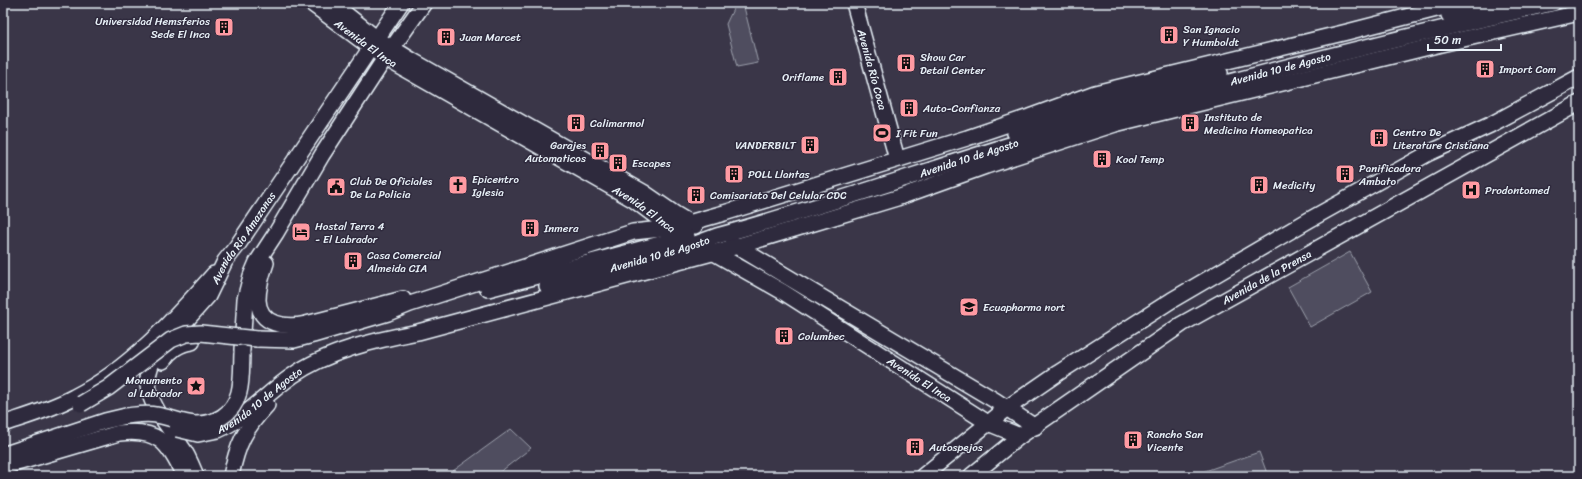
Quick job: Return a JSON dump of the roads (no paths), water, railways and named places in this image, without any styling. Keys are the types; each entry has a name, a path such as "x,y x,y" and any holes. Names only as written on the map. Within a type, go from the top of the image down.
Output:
{"main road":[{"name":"Avenida El Inca","path":"311,3 389,53 634,200 671,228"},
{"name":"Avenida El Inca","path":"332,3 373,43"},
{"name":"Avenida Río Amazonas","path":"191,473 182,447 154,407 149,391 148,373 152,360 208,296 225,262 401,3"},
{"path":"126,416 157,415 198,424 216,420 230,410 238,398 241,383 244,312 249,284 257,262 322,155 389,53 424,3"},
{"name":"Avenida Río Coca","path":"854,3 897,159"},
{"name":"Avenida 10 de Agosto","path":"5,455 105,421 126,416 193,434 207,434 231,424 293,375 323,359 392,337 445,315 691,234 897,159 1022,120 1095,93 1460,3"},
{"name":"Avenida 10 de Agosto","path":"712,234 893,175 1108,102 1362,35 1500,3"},
{"name":"Avenida 10 de Agosto","path":"388,313 412,310 691,234 712,234 1112,114 1392,40 1552,3"},
{"name":"Avenida 10 de Agosto","path":"392,337 418,332 738,246 897,198 986,166 1114,124 1441,44 1579,13"},
{"path":"1392,40 1441,44"},
{"name":"Avenida El Inca","path":"389,53 413,61 643,192 714,252 783,292 988,423 1020,436"},
{"path":"923,476 1007,408 1058,373 1172,300 1309,220 1579,69"},
{"path":"1447,144 1490,125 1579,77"},
{"name":"Avenida de la Prensa","path":"971,476 1020,436 1182,324 1579,102"},
{"path":"633,232 640,219 640,211 634,200"},
{"name":"Avenida 10 de Agosto","path":"3,431 48,418 81,404 108,388 167,343 180,336 201,333 257,339 290,340 304,338 388,313 410,304 633,232 671,228 691,234"},
{"path":"276,233 262,276 258,300 265,316 271,322 281,326 306,324 404,299 472,284"},
{"name":"Avenida El Inca","path":"691,234 712,234 738,246 780,274 1007,408 1035,427"},
{"path":"3,424 47,409 74,397 98,383 131,357 173,320 225,262"},
{"path":"231,476 236,453 250,424 268,404 300,379 323,367 348,358 466,325 509,307"},
{"path":"191,473 181,434 161,398 157,383 158,371 167,354 181,345 192,342 231,343 257,339"},
{"path":"3,467 119,433 132,431 144,432 158,438 168,446 176,459 191,473"}],"place":[{"name":"Universidad Hemsferios Sede El Inca","path":"224,27"},
{"name":"San Ignacio Y Humboldt","path":"1169,35"},
{"name":"Juan Marcet","path":"446,37"},
{"name":"Show Car Detail Center","path":"906,63"},
{"name":"Import Com","path":"1485,69"},
{"name":"Oriflame","path":"838,77"},
{"name":"Auto-Confianza","path":"909,108"},
{"name":"Calimarmol","path":"576,123"},
{"name":"Instituto de Medicina Homeopatica","path":"1190,123"},
{"name":"I Fit Fun","path":"882,133"},
{"name":"Centro De Literature Cristiana","path":"1379,138"},
{"name":"VANDERBILT","path":"810,145"},
{"name":"Garajes Automaticos","path":"600,151"},
{"name":"Kool Temp","path":"1102,159"},
{"name":"Escapes","path":"618,163"},
{"name":"POLL Llantas","path":"734,174"},
{"name":"Panificadora Ambato","path":"1345,174"},
{"name":"Epicentro Iglesia","path":"458,185"},
{"name":"Medicity","path":"1259,185"},
{"name":"Club De Oficiales De La Policia","path":"336,187"},
{"name":"Prodontomed","path":"1471,190"},
{"name":"Comisariato Del Celular CDC","path":"696,195"},
{"name":"Inmera","path":"530,228"},
{"name":"Hostal Terra 4 - El Labrador","path":"301,232"},
{"name":"Casa Comercial Almeida CIA","path":"353,261"},
{"name":"Ecuapharma nort","path":"969,307"},
{"name":"Columbec","path":"784,336"},
{"name":"Monumento al Labrador","path":"196,386"},
{"name":"Rancho San Vicente","path":"1133,440"},
{"name":"Autospejos","path":"915,447"}]}
